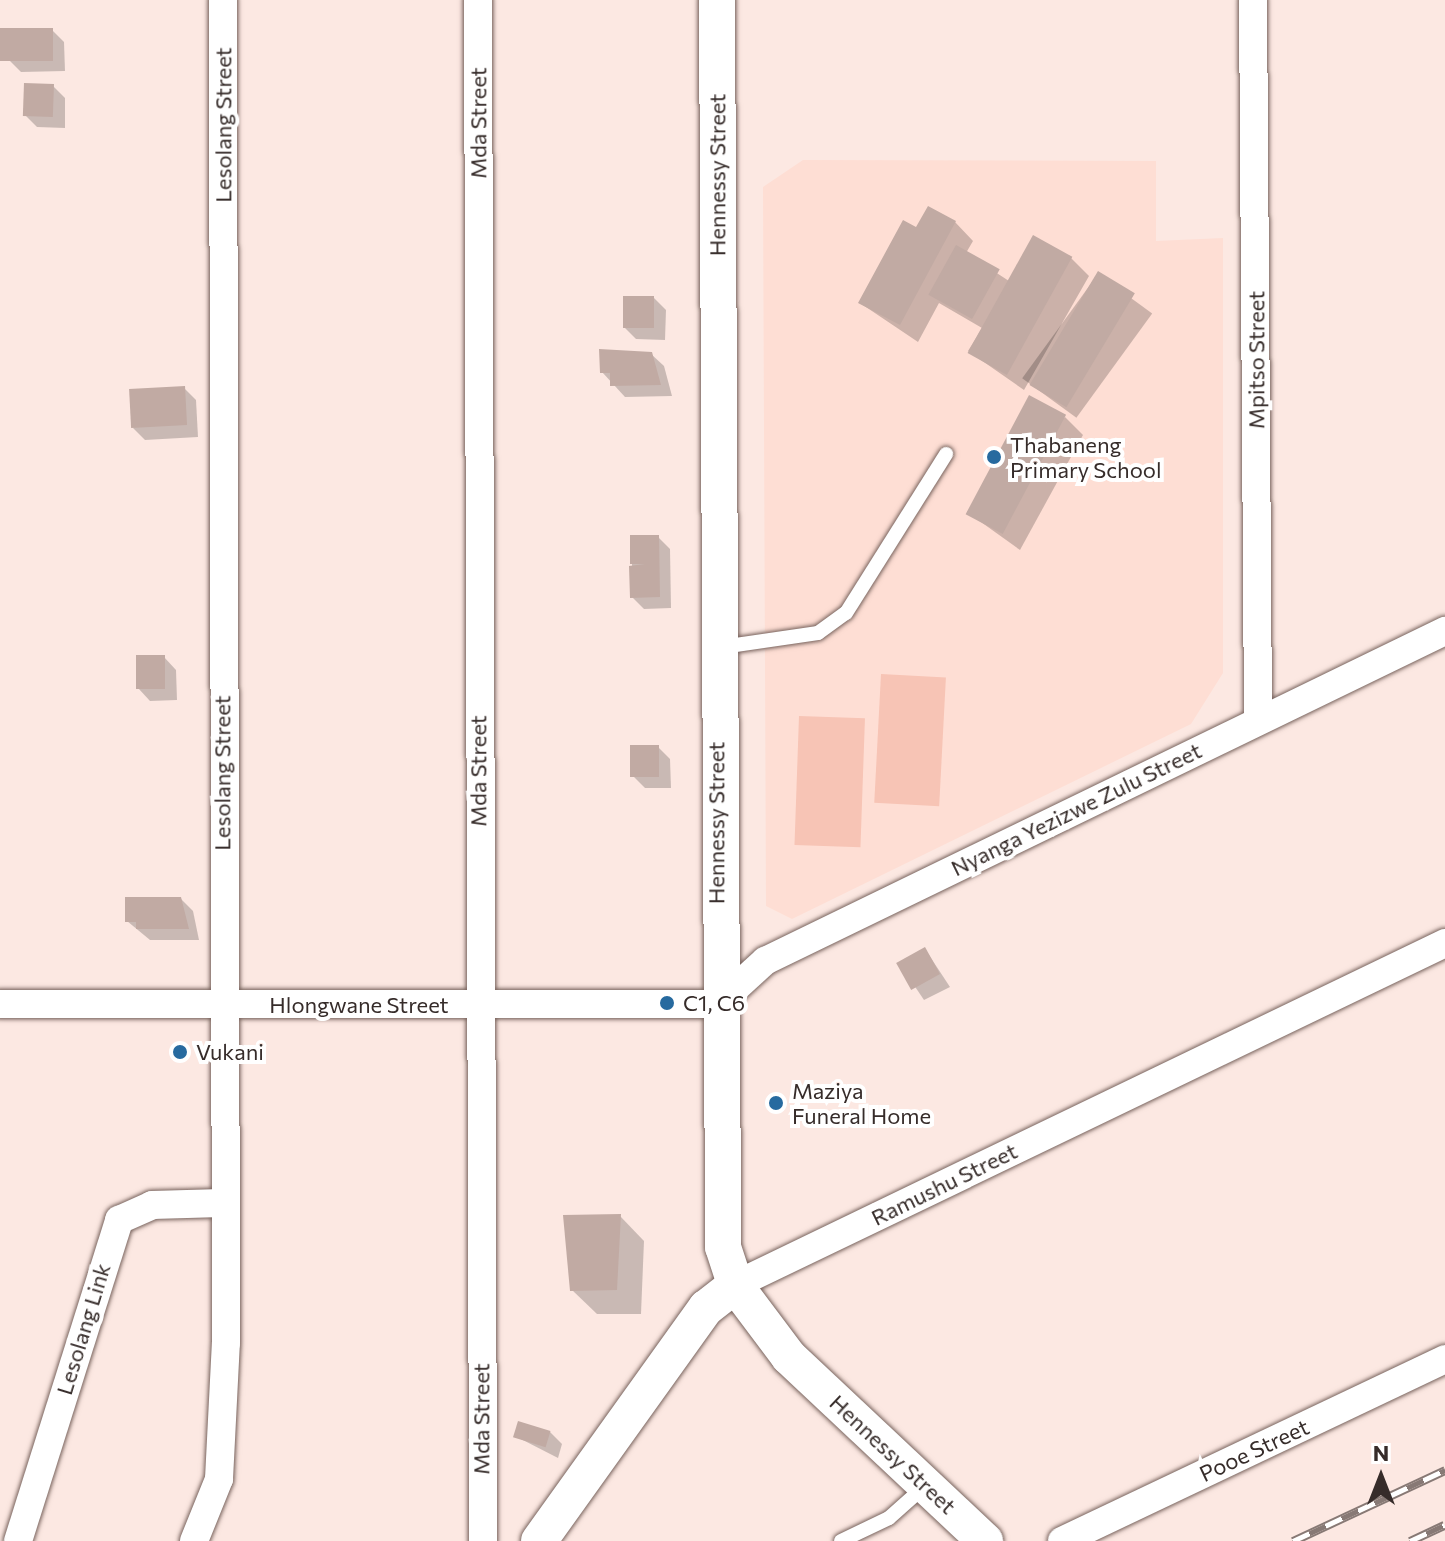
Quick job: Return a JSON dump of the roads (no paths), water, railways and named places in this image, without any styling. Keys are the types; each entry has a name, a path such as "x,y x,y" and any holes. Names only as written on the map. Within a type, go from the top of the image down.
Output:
{"street":[{"name":"Lesolang Street","path":"194,1541 220,1472 223,0"},
{"name":"Mda Street","path":"478,0 478,1005 483,1541"},
{"name":"Hennessy Street","path":"717,0 718,1211 735,1285 789,1357 985,1541"},
{"name":"Mpitso Street","path":"1253,0 1258,720"},
{"name":"Nyanga Yezizwe Zulu Street","path":"718,1004 765,961 1445,631"},
{"name":"Ramushu Street","path":"539,1541 706,1308 735,1285 1445,943"},
{"name":"Hlongwane Street","path":"0,1004 718,1004"},
{"name":"Lesolang Link","path":"18,1541 119,1220 152,1205 222,1203"},
{"name":"Pooe Street","path":"1062,1541 1445,1359"}],"lane":[{"path":"716,647 818,633 846,613 946,454"},
{"path":"841,1541 889,1518 926,1485"}],"railway":[{"path":"1293,1541 1445,1470"},
{"path":"1410,1541 1445,1525"}],"place":[{"name":"Thabaneng Primary School","path":"994,457"},
{"name":"C1, C6","path":"667,1003"},
{"name":"Vukani","path":"180,1052"},
{"name":"Maziya Funeral Home","path":"776,1103"}]}
